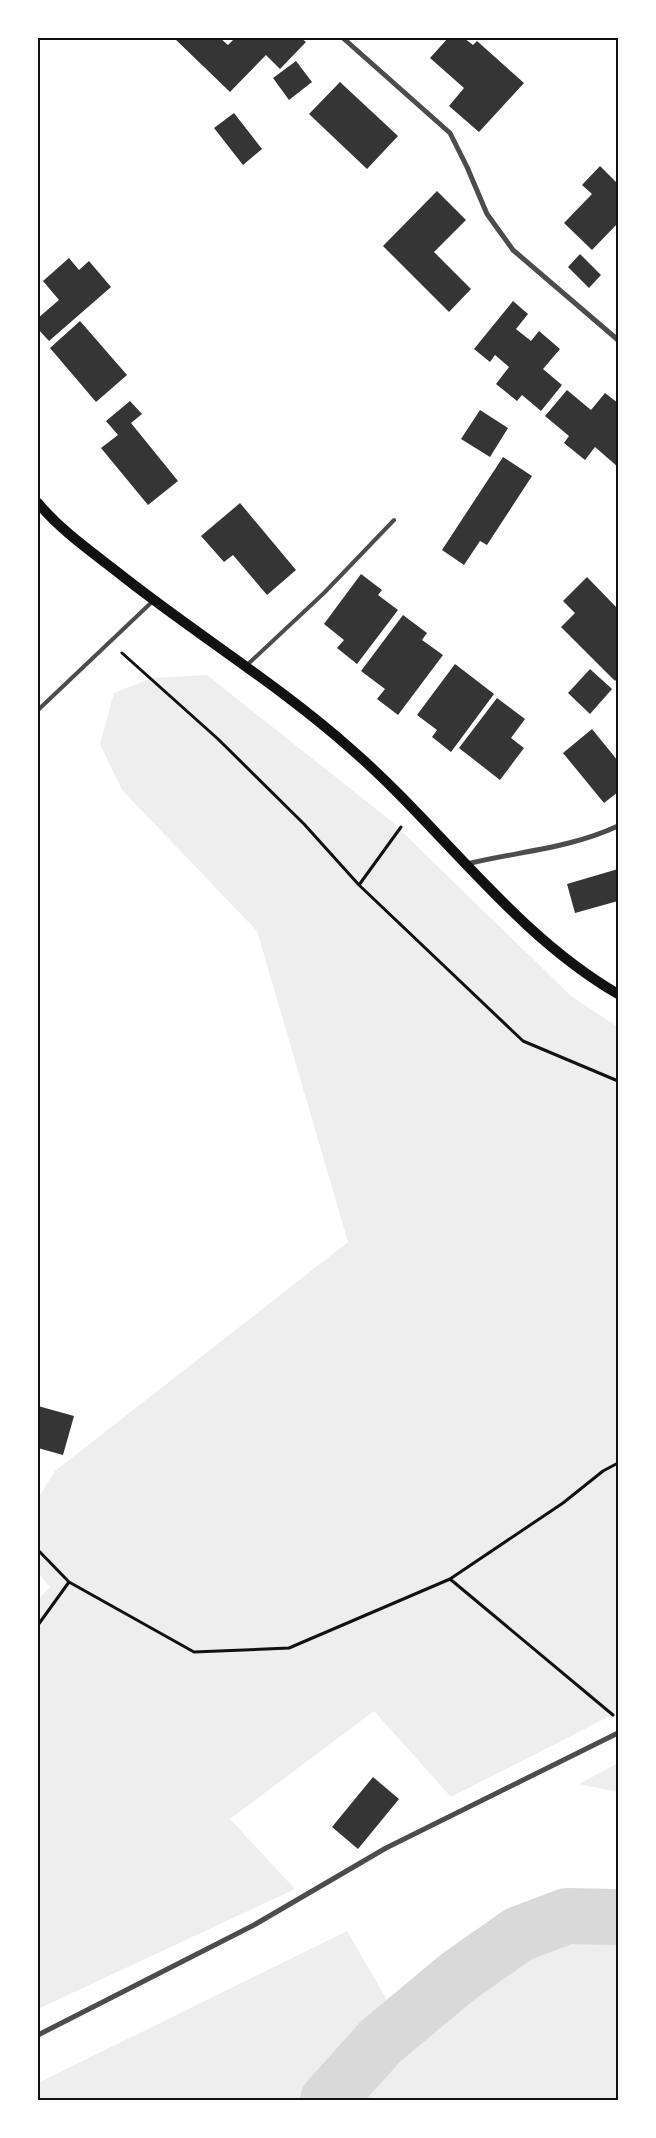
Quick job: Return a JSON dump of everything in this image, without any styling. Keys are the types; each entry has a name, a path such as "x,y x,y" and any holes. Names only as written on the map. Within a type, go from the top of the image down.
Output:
{"main road":[{"path":"38,503 85,547 351,749 415,808 466,864 524,922 595,980 618,994"}],"street":[{"path":"344,38 450,133 487,214 513,250 618,340"},
{"path":"466,864 511,853 566,846 618,826"},
{"path":"38,2035 254,1925 386,1848 618,1733"}],"lane":[{"path":"245,667 324,593 394,520"},
{"path":"38,710 154,600"}],"path":[{"path":"109,641 218,739 304,824 359,885 523,1041 618,1081"},
{"path":"359,885 415,808"},
{"path":"38,1550 69,1582 194,1652 289,1648 450,1579 564,1502 603,1471 618,1463"},
{"path":"450,1579 618,1720"},
{"path":"38,1625 69,1582"}],"shaded area":[{"path":"207,675 391,821 571,996 618,1027 618,1712 451,1797 374,1711 230,1819 295,1889 38,2009 38,1600 50,1587 38,1573 38,1498 55,1471 348,1242 257,931 122,790 100,744 114,693 152,678"},
{"path":"618,1763 618,1792 579,1784"},
{"path":"497,1929 618,1929 618,2100 38,2100 38,2083 347,1931 390,2005"}],"building":[{"path":"174,38 220,38 228,45 235,38 301,38 306,42 280,69 266,55 230,92"},
{"path":"448,38 464,38 473,45 477,41 524,83 479,132 449,106 464,88 430,58"},
{"path":"296,61 312,82 289,100 273,78"},
{"path":"340,82 398,136 367,169 309,114"},
{"path":"234,113 262,149 243,165 214,128"},
{"path":"600,166 618,184 618,223 592,250 564,223 592,194 582,185"},
{"path":"437,191 466,220 434,252 471,289 449,312 383,246"},
{"path":"580,254 601,275 589,288 568,267"},
{"path":"69,258 79,270 89,261 111,287 49,341 38,329 38,318 59,300 43,281"},
{"path":"513,301 528,314 516,329 531,341 539,331 560,349 543,369 562,385 541,411 522,395 517,401 496,384 509,367 495,355 490,362 474,349"},
{"path":"80,321 127,375 96,402 50,348"},
{"path":"567,390 591,410 605,393 618,403 618,467 595,447 585,460 564,443 569,436 545,416"},
{"path":"130,401 142,414 131,423 178,481 148,505 101,448 118,435 106,421"},
{"path":"480,410 508,428 490,457 461,439"},
{"path":"503,457 532,476 487,545 480,541 464,565 442,550"},
{"path":"240,503 296,570 267,595 233,555 224,562 201,536"},
{"path":"361,574 382,590 378,595 398,610 357,664 337,648 344,640 324,624"},
{"path":"587,577 618,609 618,677 615,681 561,627 575,613 563,601"},
{"path":"403,615 427,633 422,640 443,655 398,715 377,699 385,689 361,671"},
{"path":"455,664 494,694 451,752 432,737 437,730 417,715"},
{"path":"590,669 612,689 590,714 568,693"},
{"path":"497,698 525,719 511,738 524,748 500,780 459,748"},
{"path":"592,729 618,761 618,792 604,803 563,753"},
{"path":"618,869 618,901 575,913 567,884"},
{"path":"38,1406 74,1416 63,1455 38,1448"},
{"path":"373,1777 399,1799 358,1849 332,1827"}],"waterway":[{"path":"328,2100 381,2041 459,1976 519,1934 567,1916 618,1917"}]}
